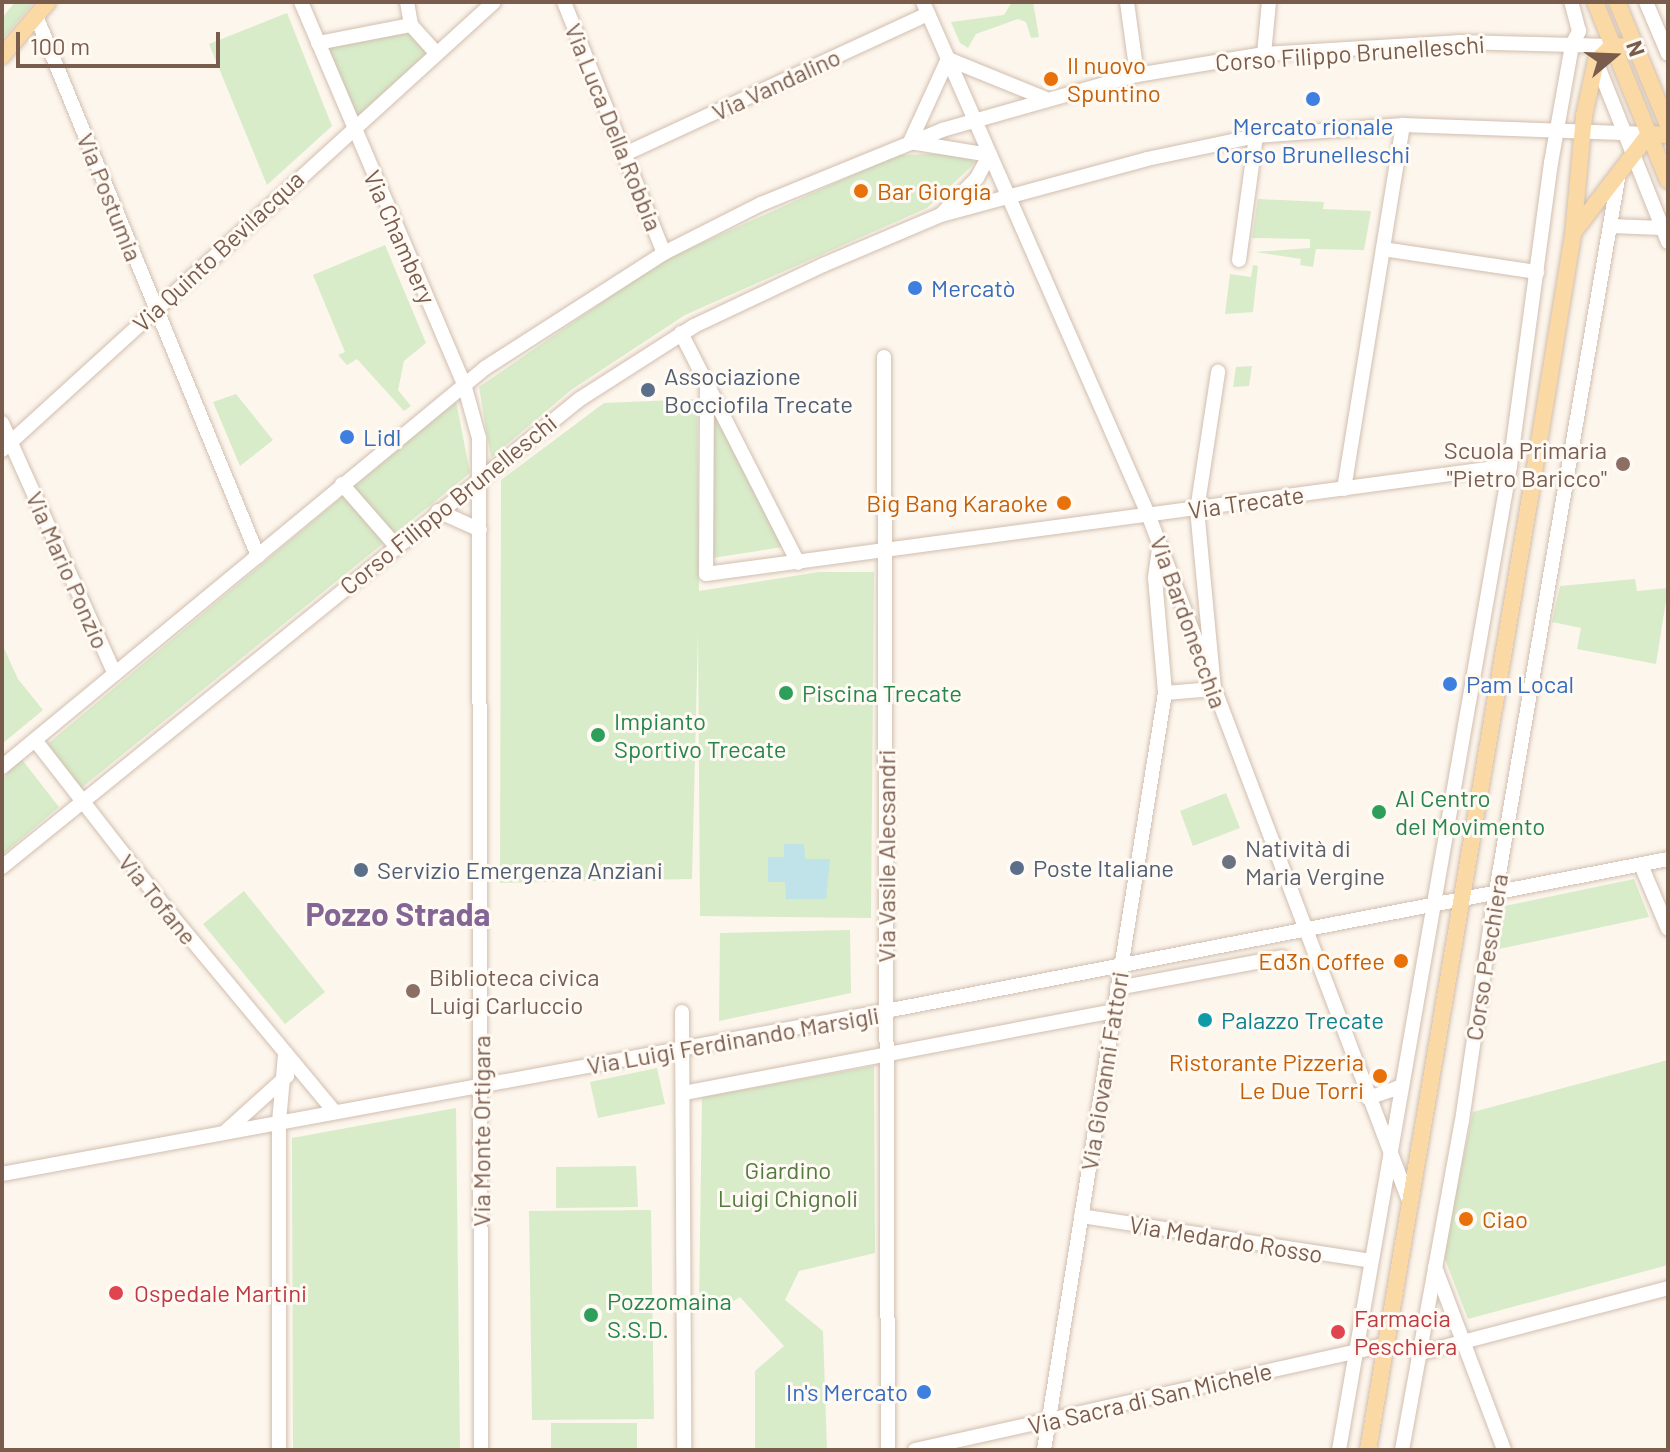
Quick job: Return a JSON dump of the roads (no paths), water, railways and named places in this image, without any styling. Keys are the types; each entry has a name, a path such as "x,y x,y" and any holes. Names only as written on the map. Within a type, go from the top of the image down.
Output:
{"main road":[{"path":"2,56 48,2"},
{"path":"1595,2 1668,181"},
{"path":"1617,2 1668,125"},
{"path":"1596,61 1612,46 1635,47"},
{"name":"Corso Peschiera","path":"1368,1450 1408,1198 1463,901 1573,235 1582,130 1596,61"},
{"path":"1649,134 1668,135"},
{"name":"Corso Peschiera","path":"1573,235 1619,168 1649,134"}],"street":[{"name":"Via Chambery","path":"301,2 352,128 464,384 479,438 480,476"},
{"path":"407,2 411,25 436,53"},
{"name":"Via Quinto Bevilacqua","path":"6,446 494,2"},
{"name":"Via Luca Della Robbia","path":"564,2 664,253"},
{"path":"1127,2 1137,75"},
{"path":"1264,54 1269,2"},
{"path":"1646,2 1668,51"},
{"path":"1339,1450 1430,908 1510,466 1557,128 1572,45 1580,24 1572,4"},
{"name":"Via Vandalino","path":"625,154 926,8 989,155"},
{"name":"Via Postumia","path":"36,16 258,556"},
{"path":"318,43 411,25"},
{"name":"Corso Filippo Brunelleschi","path":"2,767 464,384 664,253 761,204 974,119 1137,75 1264,54 1458,42 1612,46"},
{"path":"1635,47 1668,51"},
{"path":"989,155 910,142 948,59 1044,98"},
{"path":"1596,61 1665,235"},
{"path":"1344,489 1403,125"},
{"name":"Corso Filippo Brunelleschi","path":"2,867 480,476 580,399 681,333 941,215 1256,136 1403,125 1557,128 1649,134"},
{"path":"1239,260 1256,136"},
{"name":"Corso Filippo Brunelleschi","path":"941,215 977,178 989,155"},
{"name":"Via Bardonecchia","path":"989,155 1148,514 1408,1198"},
{"name":"Corso Peschiera","path":"1402,1450 1619,168"},
{"path":"1611,226 1665,235"},
{"path":"1383,249 1537,272"},
{"path":"681,333 798,563"},
{"path":"884,357 886,549"},
{"path":"1165,693 1214,689 1197,510 1218,372"},
{"name":"Via Trecate","path":"707,386 706,574 1510,466"},
{"name":"Via Mario Ponzio","path":"2,423 6,446 115,674"},
{"name":"Via Monte Ortigara","path":"480,476 481,1450"},
{"path":"342,484 396,546"},
{"path":"438,511 480,530"},
{"name":"Via Giovanni Fattori","path":"1044,1450 1165,693 1155,578 1160,545"},
{"name":"Via Vasile Alecsandri","path":"886,549 888,1450"},
{"name":"Via Tofane","path":"35,740 80,802 333,1110"},
{"name":"Via Luigi Ferdinando Marsigli","path":"2,1174 333,1110 683,1050 1430,908 1668,859"},
{"path":"1641,865 1668,929"},
{"path":"1117,988 1282,957"},
{"name":"Via Luigi Ferdinando Marsigli","path":"684,1093 1112,1011"},
{"path":"682,1012 684,1450"},
{"path":"279,1450 279,1122 287,1076 285,1055"},
{"path":"225,1132 287,1076"},
{"path":"1368,1098 1400,1087"},
{"name":"Via Medardo Rosso","path":"1081,1216 1371,1261"},
{"path":"1435,1266 1504,1450"},
{"path":"1417,1354 1668,1288"},
{"name":"Via Sacra di San Michele","path":"915,1450 1385,1345"}],"water":[{"path":"784,844 804,844 805,859 830,859 826,899 786,899 785,882 768,882 768,857 784,857"}],"place":[{"name":"Il nuovo Spuntino","path":"1051,79"},
{"name":"Mercato rionale Corso Brunelleschi","path":"1313,99"},
{"name":"Bar Giorgia","path":"861,191"},
{"name":"Mercatò","path":"915,288"},
{"name":"Associazione Bocciofila Trecate","path":"648,390"},
{"name":"Lidl","path":"347,437"},
{"name":"Scuola Primaria \"Pietro Baricco\"","path":"1623,464"},
{"name":"Big Bang Karaoke","path":"1064,503"},
{"name":"Pam Local","path":"1450,684"},
{"name":"Piscina Trecate","path":"786,693"},
{"name":"Impianto Sportivo Trecate","path":"598,735"},
{"name":"Al Centro del Movimento","path":"1379,812"},
{"name":"Natività di Maria Vergine","path":"1229,862"},
{"name":"Poste Italiane","path":"1017,868"},
{"name":"Servizio Emergenza Anziani","path":"361,870"},
{"name":"Ed3n Coffee","path":"1401,961"},
{"name":"Biblioteca civica Luigi Carluccio","path":"413,991"},
{"name":"Palazzo Trecate","path":"1205,1020"},
{"name":"Ristorante Pizzeria Le Due Torri","path":"1380,1076"},
{"name":"Ciao","path":"1466,1219"},
{"name":"Ospedale Martini","path":"116,1293"},
{"name":"Pozzomaina S.S.D.","path":"591,1315"},
{"name":"Farmacia Peschiera","path":"1338,1332"},
{"name":"In's Mercato","path":"924,1392"}],"district":[{"name":"Pozzo Strada","path":"398,913"}],"park label":[{"name":"Giardino Luigi Chignoli","path":"788,1184"}]}
